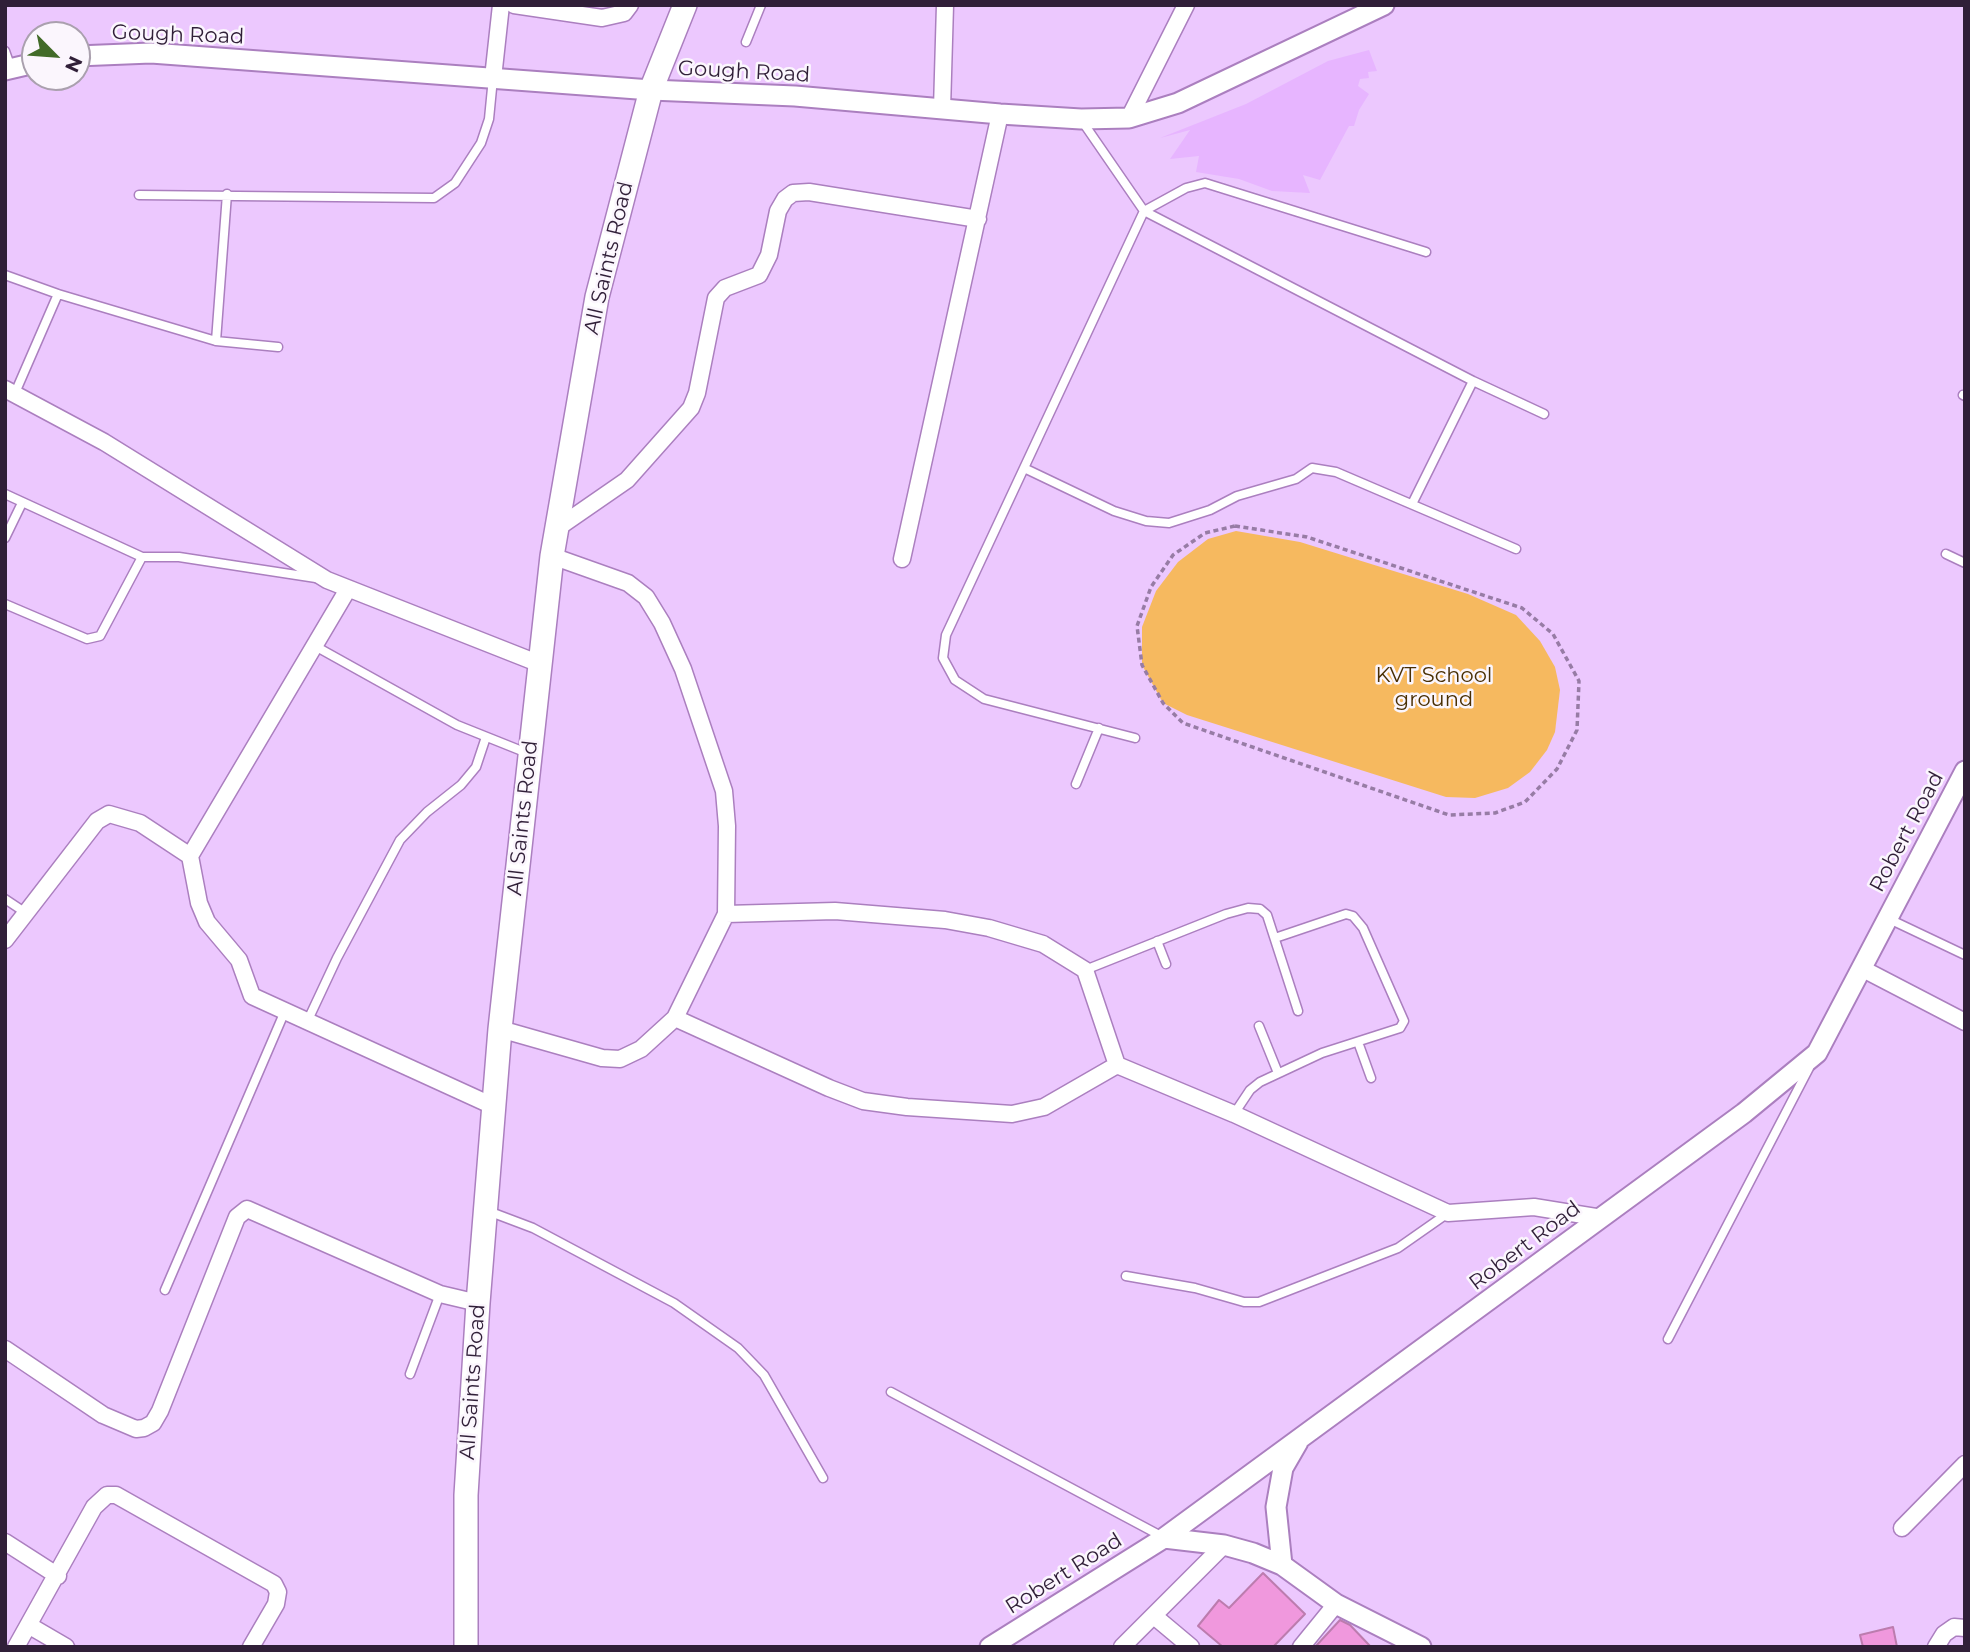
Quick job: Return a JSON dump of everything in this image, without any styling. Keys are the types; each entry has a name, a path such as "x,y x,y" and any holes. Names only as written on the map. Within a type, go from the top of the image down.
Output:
{"main road":[{"name":"All Saints Road","path":"466,1647 466,1495 493,1106 552,556 597,297 651,90 685,5"}],"street":[{"path":"493,78 501,5"},
{"path":"514,5 602,19 624,13 630,5"},
{"path":"942,109 945,5"},
{"path":"1129,118 1186,5"},
{"name":"Gough Road","path":"91,55 151,53 651,90 795,96 1000,114 1081,119 1129,118 1178,103 1375,7"},
{"path":"902,559 1000,114"},
{"path":"559,527 635,472 691,408 697,393 716,298 725,288 759,275 769,255 778,211 785,199 793,193 810,192 978,219"},
{"path":"9,395 104,442 327,580 540,664"},
{"path":"500,1029 572,1052 620,1059 641,1049 675,1018 726,914 727,826 724,791 683,669 662,624 646,597 628,583 552,556"},
{"path":"190,856 348,589"},
{"name":"Robert Road","path":"999,1645 1164,1538 1744,1113 1817,1053 1962,783"},
{"path":"5,940 97,821 109,814 140,823 190,856 206,922 239,960 246,986 252,996 493,1106"},
{"path":"726,914 835,911 945,920 989,928 1043,944 1085,970 1117,1065 1234,1114 1448,1213 1534,1207 1602,1218"},
{"path":"1861,968 1965,1022"},
{"path":"675,1018 829,1088 863,1101 907,1107 1012,1114 1044,1107 1117,1065"},
{"path":"5,1349 103,1415 136,1429 153,1423 237,1217 247,1209 440,1294 478,1303"},
{"path":"1282,1565 1276,1507 1283,1468 1302,1435"},
{"path":"1902,1528 1965,1464"},
{"path":"16,1647 58,1576 94,1507 100,1499 116,1496 274,1584 278,1592 276,1604 251,1647"},
{"path":"1164,1538 1224,1545 1282,1565 1336,1604 1422,1647"},
{"path":"5,1542 58,1576"},
{"path":"1122,1647 1224,1545"},
{"path":"1301,1647 1336,1604"},
{"path":"1154,1616 1191,1647"},
{"path":"30,1626 66,1647"},
{"path":"1936,1647 1944,1634 1954,1627 1965,1628"}],"lane":[{"path":"746,41 761,5"},
{"path":"139,195 434,198 455,183 481,143 489,119 493,78"},
{"path":"1081,119 1144,211 1473,381 1544,414"},
{"path":"1135,738 984,699 955,680 943,658 946,635 1144,211 1186,188 1205,183 1426,252"},
{"path":"216,341 227,194"},
{"path":"5,275 58,294 216,341 278,347"},
{"path":"9,395 58,294"},
{"path":"1412,504 1473,381"},
{"path":"1024,468 1114,511 1146,521 1170,523 1210,510 1237,496 1296,479 1312,468 1336,472 1516,550"},
{"path":"5,494 142,557 178,557 327,580"},
{"path":"5,538 22,503"},
{"path":"1946,554 1965,563"},
{"path":"5,604 87,639 100,636 142,557"},
{"path":"315,646 407,700 530,755"},
{"path":"1076,784 1099,728"},
{"path":"307,1022 400,840 427,812 461,785 476,767 486,737"},
{"path":"5,899 26,913"},
{"path":"1085,970 1248,908 1260,909 1267,915 1298,1011"},
{"path":"1234,1114 1250,1090 1278,1073 1322,1053 1400,1028 1404,1021 1358,920 1346,915 1275,938"},
{"path":"1888,918 1965,955"},
{"path":"1157,941 1166,964"},
{"path":"164,1290 285,1012"},
{"path":"1259,1026 1278,1073"},
{"path":"1358,1042 1371,1078"},
{"path":"1668,1339 1817,1053"},
{"path":"485,1210 533,1228 674,1303 738,1348 764,1375 823,1478"},
{"path":"1126,1276 1195,1288 1244,1302 1259,1301 1398,1248 1448,1213"},
{"path":"410,1374 440,1294"},
{"path":"891,1392 1164,1538"}],"path":[{"path":"1235,526 1307,537 1522,608 1553,634 1579,681 1577,730 1557,769 1525,802 1495,813 1448,815 1183,723 1163,703 1142,665 1137,626 1151,587 1173,555 1205,533 1235,526"}],"shaded area":[{"path":"1369,50 1377,71 1368,72 1369,78 1360,79 1358,86 1369,94 1359,110 1354,126 1349,126 1320,180 1303,175 1310,193 1272,191 1239,179 1196,172 1199,156 1170,159 1190,130 1160,138 1246,104 1328,61"}],"green space":[{"name":"KVT School ground","path":"1236,531 1300,542 1468,594 1516,615 1540,641 1555,667 1560,690 1555,732 1547,750 1530,772 1508,788 1475,798 1446,797 1187,715 1163,703 1142,665 1142,627 1156,591 1178,562 1208,539"}],"building":[{"path":"1263,1573 1305,1614 1273,1647 1223,1647 1198,1626 1219,1600 1229,1608"},
{"path":"1340,1620 1350,1625 1371,1647 1315,1647"},
{"path":"1893,1627 1897,1647 1863,1647 1860,1635"}]}
